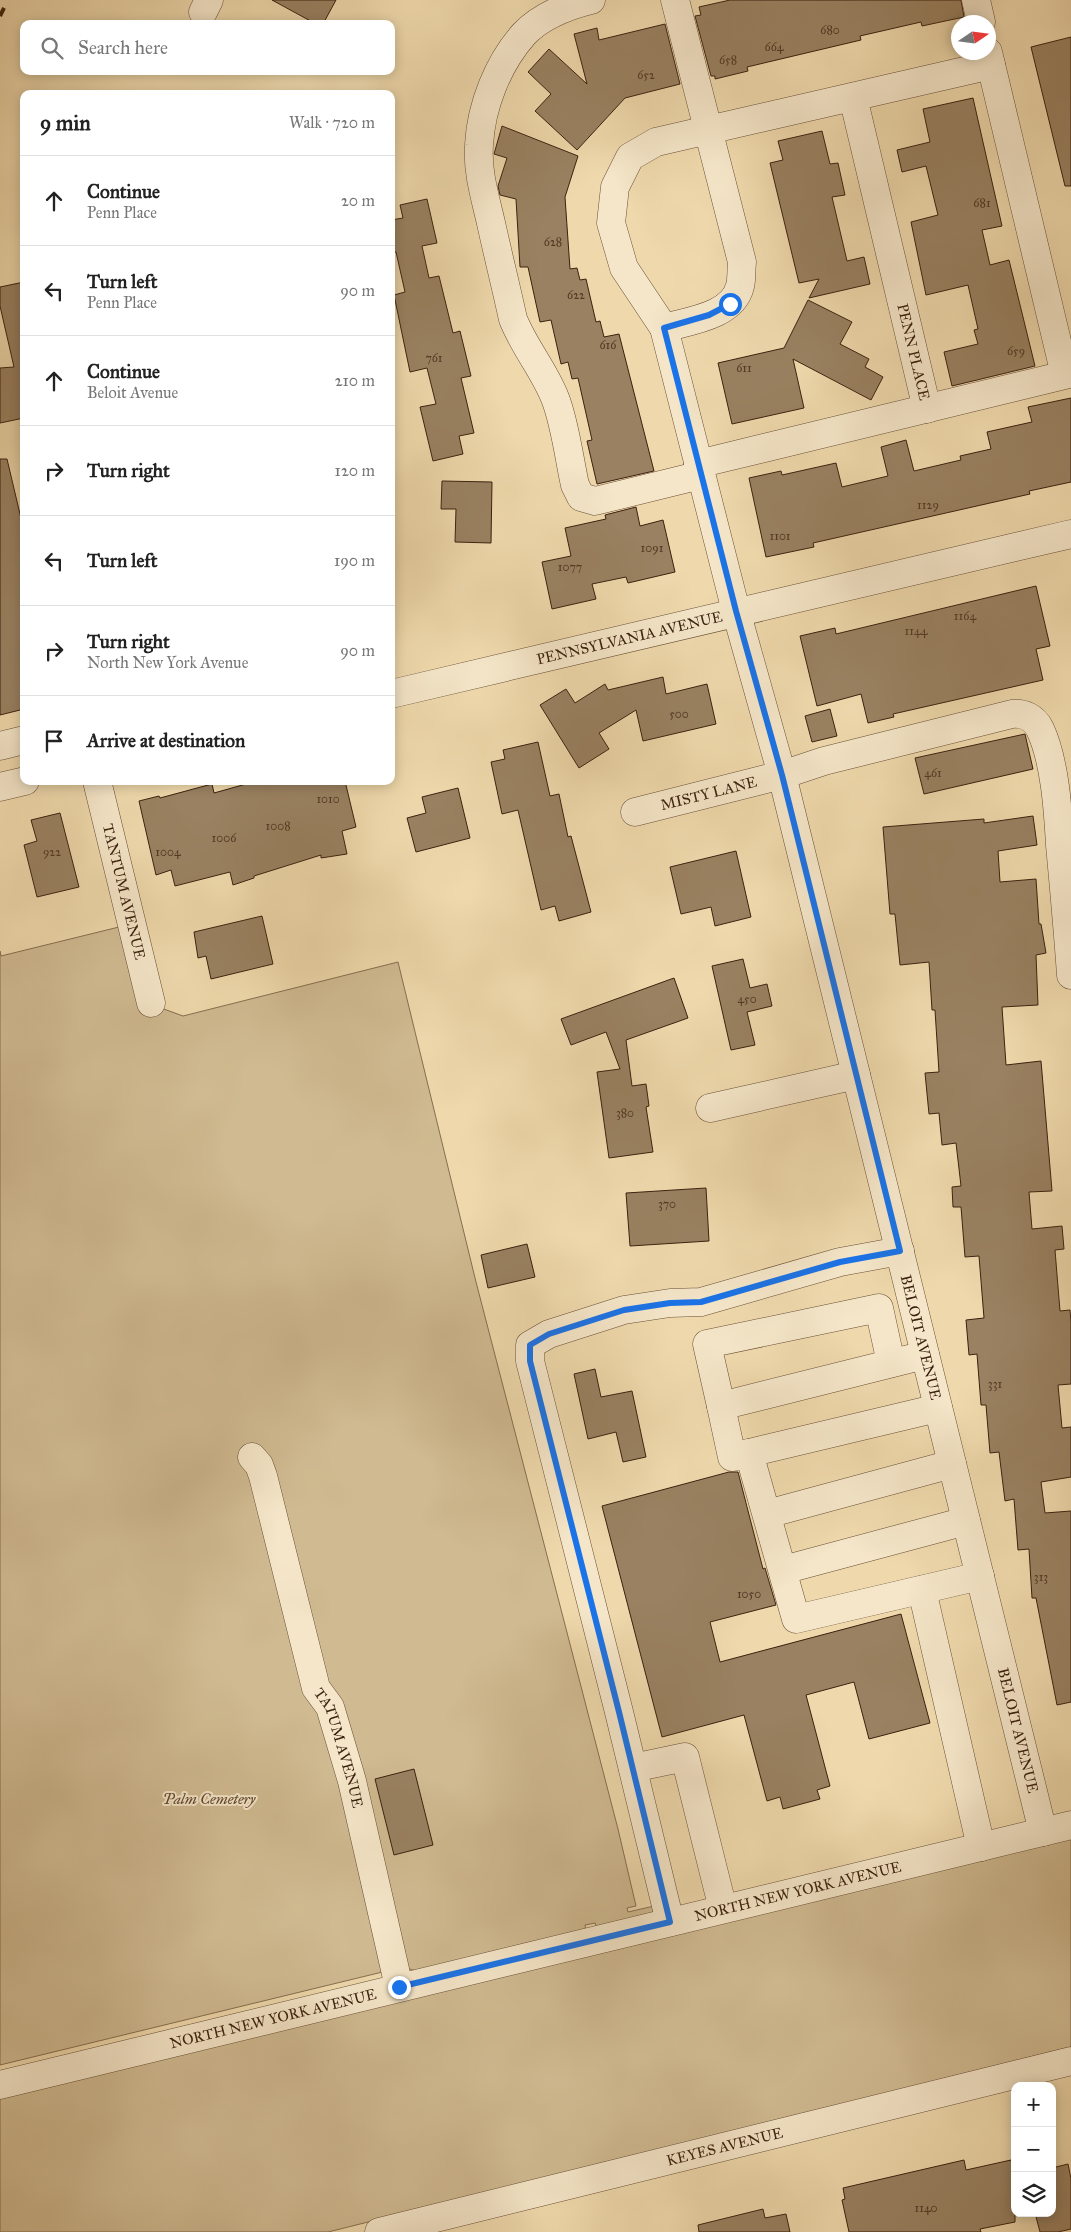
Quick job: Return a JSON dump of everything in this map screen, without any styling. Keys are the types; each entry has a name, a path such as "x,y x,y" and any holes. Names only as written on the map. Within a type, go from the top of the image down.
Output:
{"street":[{"name":"PENN PLACE","path":"591,0 575,4 554,13 525,34 500,68 486,105 479,145 481,180 513,319 521,339 545,377 555,399 575,485 581,497 594,501 700,469 928,409 853,96"},
{"path":"664,328 709,315 730,304 740,287 742,262 675,0"},
{"path":"976,0 979,15"},
{"path":"736,611 664,328 624,268 611,223 615,187 630,157 656,142 853,96 986,60"},
{"path":"928,409 1065,376 990,60"},
{"name":"PENNSYLVANIA AVENUE","path":"395,693 736,611 1071,534"},
{"name":"BELOIT AVENUE","path":"736,611 782,775 1043,1832"},
{"name":"MISTY LANE","path":"635,812 782,775 824,761 1020,713 1030,717 1040,728 1056,796 1071,975"},
{"path":"0,746 20,741"},
{"path":"0,787 20,782"},
{"name":"TANTUM AVENUE","path":"97,785 151,1003"},
{"path":"710,1108 856,1075"},
{"path":"670,1922 530,1361 530,1345 549,1334 624,1310 670,1303 701,1302 840,1262 900,1251"},
{"path":"701,1302 707,1344 732,1457 938,1408"},
{"path":"707,1344 879,1308 891,1363"},
{"path":"720,1406 925,1355"},
{"path":"749,1453 796,1619 980,1576"},
{"name":"TATUM AVENUE","path":"252,1457 259,1465 263,1476 316,1688 330,1707 352,1781 399,1987"},
{"path":"766,1514 952,1464"},
{"path":"783,1570 966,1521"},
{"path":"922,1590 981,1847"},
{"path":"633,1768 685,1757 723,1909"},
{"name":"NORTH NEW YORK AVENUE","path":"0,2086 1071,1824"},
{"name":"KEYES AVENUE","path":"379,2232 1071,2061"}],"green space":[{"name":"Palm Cemetery","path":"123,926 161,1008 183,1016 398,962 476,1282 618,1829 636,1906 627,1908 628,1912 654,1906 654,1914 597,1928 595,1923 585,1925 586,1931 416,1971 403,1967 0,2065 0,951 1,956"},
{"path":"1071,1835 1071,2047 328,2232 0,2232 0,2089"}],"building":[{"path":"272,0 336,0 325,20 309,20"},
{"path":"730,0 961,0 964,15 951,15 951,20 922,26 921,22 860,36 861,40 747,67 748,71 715,79 715,76 711,76 695,16 701,15 699,7"},
{"path":"665,24 680,84 625,98 577,150 535,111 551,94 528,72 549,49 587,84 574,34 597,28 599,40"},
{"path":"1071,37 1071,186 1065,186 1031,47"},
{"path":"973,98 1002,226 982,230 990,265 1009,260 1035,366 952,386 944,352 978,344 974,330 978,329 968,285 926,295 911,222 938,215 926,166 902,172 897,150 930,142 923,109"},
{"path":"502,126 578,156 565,197 570,269 577,268 580,280 586,279 596,322 600,321 604,337 619,334 654,471 597,484 587,441 592,440 578,378 572,379 568,362 561,364 551,320 540,322 528,267 520,267 516,199 500,195 498,186 507,158 494,154"},
{"path":"822,131 830,164 838,163 845,195 832,197 847,261 864,257 870,284 809,298 819,279 799,283 770,163 783,160 778,141"},
{"path":"427,199 437,243 422,246 429,278 439,276 453,333 460,331 471,376 461,378 474,433 459,436 463,454 433,461 420,407 436,404 427,368 410,372 395,300 395,295 405,292 395,252 395,219 403,218 400,205"},
{"path":"20,283 20,419 0,423 0,368 14,367 0,306 0,287"},
{"path":"808,300 852,322 840,344 869,359 865,367 883,377 871,400 793,359 804,408 732,424 718,363 784,348"},
{"path":"1071,398 1071,482 1029,491 1030,494 813,543 814,547 766,557 749,478 781,471 782,475 836,463 842,487 888,476 881,447 906,440 914,471 961,460 960,456 991,449 987,432 1032,422 1028,407"},
{"path":"0,459 7,459 20,514 20,710 0,715"},
{"path":"442,481 492,482 491,543 455,542 456,509 441,509"},
{"path":"636,507 640,526 663,520 675,572 628,583 626,577 592,584 596,599 552,609 542,562 571,556 565,528 606,519 605,515"},
{"path":"1036,586 1050,646 1036,649 1043,680 893,714 894,717 868,723 861,694 817,706 800,636 835,628 836,634"},
{"path":"663,677 666,694 707,684 716,724 643,741 636,710 599,733 609,749 579,768 540,705 566,689 575,703 605,684 608,690"},
{"path":"830,709 837,736 812,742 805,716"},
{"path":"1025,734 1033,769 924,794 915,758"},
{"path":"538,742 550,796 559,794 568,837 571,836 591,912 559,921 555,906 541,910 518,810 502,814 491,762 505,759 503,750"},
{"path":"208,785 212,785 214,793 243,785 346,785 356,827 342,831 347,854 321,858 321,855 254,876 254,878 233,885 230,872 175,886 171,870 156,875 139,801 159,796 160,798"},
{"path":"458,788 470,838 416,852 407,818 426,813 422,797"},
{"path":"60,813 79,887 37,897 24,845 37,841 31,820"},
{"path":"1033,816 1037,845 998,851 1000,882 1036,879 1039,924 1041,924 1046,953 1036,955 1038,1005 1002,1007 1006,1065 1041,1061 1052,1191 1029,1192 1032,1229 1062,1226 1064,1249 1055,1250 1060,1311 1070,1310 1071,1322 1071,1384 1058,1385 1062,1428 1071,1427 1071,1477 1041,1482 1045,1513 1071,1511 1071,1702 1057,1705 1036,1598 1032,1598 1029,1549 1018,1550 1014,1499 1005,1501 999,1452 990,1453 986,1405 981,1405 977,1354 969,1355 966,1320 984,1318 979,1256 965,1257 961,1207 953,1207 952,1187 961,1186 956,1143 942,1145 939,1113 929,1114 925,1073 939,1072 935,1010 932,1010 929,962 900,965 895,914 890,914 883,827 984,819 984,823"},
{"path":"736,851 751,917 715,926 711,907 681,914 670,867"},
{"path":"262,916 273,964 211,979 206,956 198,958 194,932"},
{"path":"743,959 750,988 767,984 772,1006 747,1012 755,1045 731,1050 712,966"},
{"path":"674,978 688,1018 626,1040 632,1086 646,1084 649,1106 646,1107 653,1152 609,1158 597,1072 620,1069 606,1032 571,1045 561,1019"},
{"path":"706,1188 709,1241 630,1246 626,1193"},
{"path":"527,1244 535,1277 488,1288 481,1255"},
{"path":"595,1369 601,1397 632,1391 646,1457 623,1462 616,1432 588,1439 574,1374"},
{"path":"729,1472 738,1472 763,1569 765,1568 776,1605 710,1622 720,1662 901,1614 930,1723 869,1739 854,1682 806,1695 830,1786 817,1790 820,1799 783,1809 780,1797 767,1801 744,1715 662,1737 602,1506"},
{"path":"414,1769 433,1845 394,1855 375,1779"},
{"path":"964,2160 966,2170 1011,2160 1011,2217 1015,2217 1015,2222 980,2229 981,2232 849,2232 842,2200 845,2199 843,2188"},
{"path":"1068,2164 1071,2179 1071,2229 1058,2232 1040,2232 1036,2217 1056,2217 1056,2167"},
{"path":"763,2209 765,2218 786,2214 790,2232 699,2232 698,2225"}],"railway":[{"path":"0,16 8,0"}],"route":[{"path":"399,1987 670,1922 530,1361 530,1345 549,1334 624,1310 670,1303 701,1302 840,1262 900,1251 782,775 736,611 664,328 709,315 730,304"}]}
